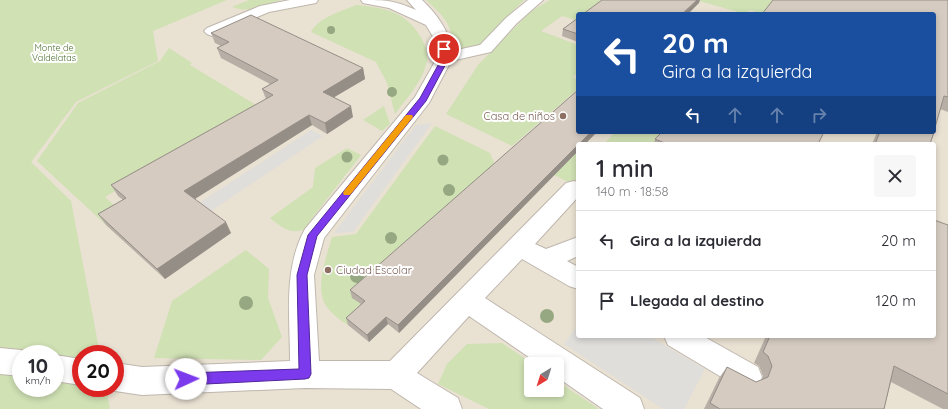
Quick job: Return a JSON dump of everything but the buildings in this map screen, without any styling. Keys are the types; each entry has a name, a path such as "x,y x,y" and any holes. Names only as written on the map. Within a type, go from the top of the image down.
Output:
{"lane":[{"path":"212,31 265,9 311,0"},
{"path":"368,0 394,5 433,24"},
{"path":"305,374 302,275 313,235 423,99 445,58 443,40 426,12 414,0"},
{"path":"445,58 471,51 486,49 511,21 536,0"},
{"path":"396,375 574,188"},
{"path":"519,246 576,278"},
{"path":"545,260 576,247"},
{"path":"467,300 629,409"},
{"path":"681,338 748,377"},
{"path":"0,361 12,363"},
{"path":"124,378 142,381 305,374 396,375 447,409"}],"shaded area":[{"name":"Ciudad Escolar","path":"225,0 948,0 948,409 102,409 100,397 124,397 124,345 89,345 23,163 73,102 150,31"},
{"path":"432,123 353,232 334,233 416,125"},
{"path":"311,130 323,136 211,211 199,203"},
{"path":"576,328 576,338 652,338 705,369 684,409 663,409 564,344"}],"green space":[{"name":"Monte de Valdelatas","path":"0,0 227,0 153,31 158,61 76,102 31,162 71,201 98,345 72,345 72,397 108,397 110,409 0,409"},
{"path":"249,0 281,0 250,9 238,9 232,7"},
{"path":"426,0 524,0 478,46 455,48 449,26 446,21"},
{"path":"550,0 602,0 586,12 576,12 575,20 562,16 541,31 576,44 576,75 573,77 576,79 576,91 512,146 446,114 478,65 530,12"},
{"path":"696,0 774,0 764,12 750,10 748,12 738,12"},
{"path":"356,5 377,8 395,13 417,31 423,41 427,53 427,62 424,72 413,91 395,114 387,83 376,62 311,32 319,22 325,18"},
{"path":"169,48 192,63 190,65 261,108 105,197 124,214 106,225 37,161 78,103 160,61"},
{"path":"384,106 390,124 382,131 363,120"},
{"path":"435,126 490,153 496,167 367,308 348,325 330,310 322,297 321,288 323,270 332,237 356,234"},
{"path":"613,134 666,134 660,142 606,142"},
{"path":"347,148 361,155 303,230 293,231 285,229 270,218 313,187 315,168"},
{"path":"576,152 576,186 554,175"},
{"path":"246,250 269,269 268,298 282,337 261,360 154,358 172,301"},
{"path":"502,343 524,358 524,397 564,397 564,386 599,409 489,409 438,384 447,364 467,344"}],"slow traffic":[{"path":"347,193 409,117"}],"place":[{"name":"Casa de niños","path":"563,116"},
{"name":"Ciudad Escolar","path":"328,270"}],"route":[{"path":"186,379 305,374 302,275 313,235 423,99 445,58 444,49"}]}
